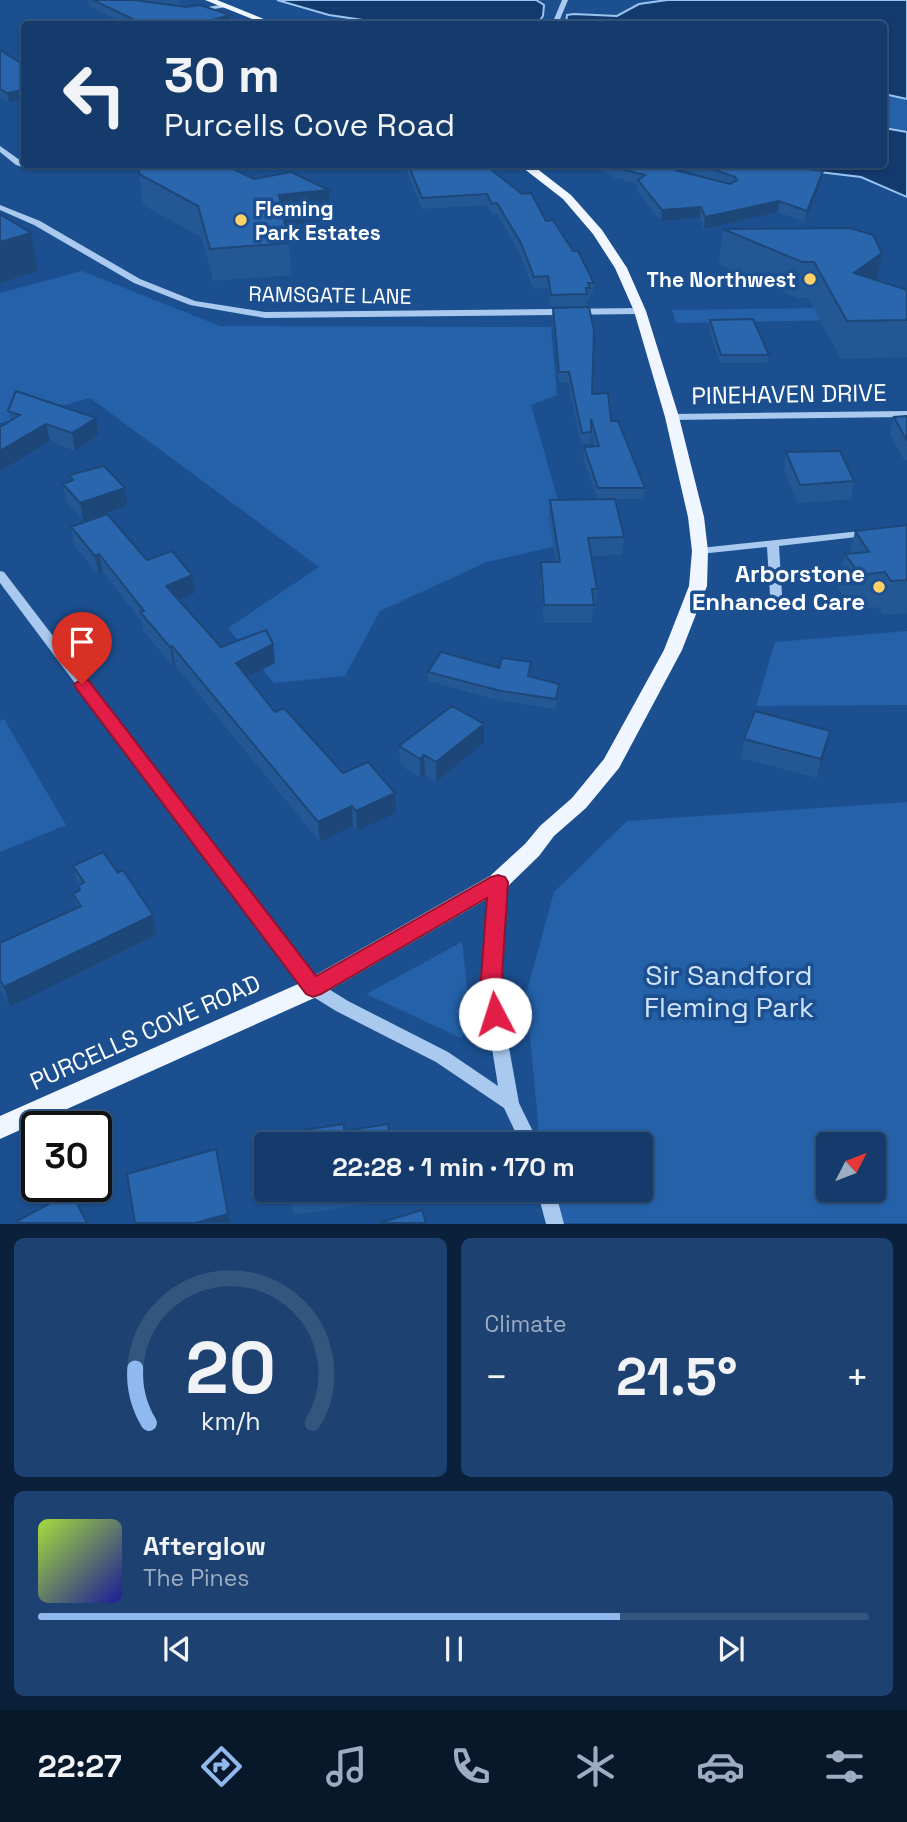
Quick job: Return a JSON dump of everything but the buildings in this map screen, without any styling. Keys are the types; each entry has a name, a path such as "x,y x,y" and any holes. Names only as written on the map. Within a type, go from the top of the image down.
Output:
{"main road":[{"path":"209,0 264,21"},
{"name":"PURCELLS COVE ROAD","path":"0,1128 313,988 498,882 532,850 547,831 579,803 612,763 673,650 698,586 700,551 692,496 673,417 640,311 621,268 598,232 567,197 528,168"}],"street":[{"path":"556,21 565,1"},
{"path":"187,10 225,6"},
{"path":"0,148 21,164"},
{"name":"RAMSGATE LANE","path":"0,207 37,223 137,281 193,303 265,315 640,311"},
{"name":"PINEHAVEN DRIVE","path":"673,417 907,414"},
{"path":"700,551 880,532"},
{"path":"773,543 776,595"},
{"path":"0,575 313,988 442,1058 510,1103"},
{"path":"498,882 491,992 510,1103 524,1132"},
{"path":"549,1202 555,1223"}],"green space":[{"path":"887,95 907,99 907,132 887,129"},
{"path":"82,271 220,326 551,327 557,395 531,405 570,543 487,562 380,611 345,676 274,683 228,628 319,567 90,398 0,423 0,293"},
{"path":"885,307 907,319 676,323 672,310"},
{"path":"907,631 907,705 756,706 775,642"},
{"path":"4,719 66,825 0,852 0,721"},
{"name":"Sir Sandford Fleming Park","path":"907,802 907,1223 548,1223 546,1202 653,1202 653,1132 539,1132 526,994 554,892 627,821"},
{"path":"462,942 471,1022 461,1038 366,994"}],"shaded area":[{"path":"277,0 536,0 544,5 543,16 539,21 370,21 329,15"},
{"path":"667,0 907,0 907,99 887,95 887,21 566,21 567,15 574,14 617,16 639,4"},
{"path":"887,129 907,132 907,197 861,177 811,171 816,168 887,168"}],"place":[{"name":"Fleming Park Estates","path":"241,220"},
{"name":"The Northwest","path":"810,279"},
{"name":"Arborstone Enhanced Care","path":"879,587"}],"route":[{"path":"82,684 313,988 498,882 491,992 495,1014"}]}
